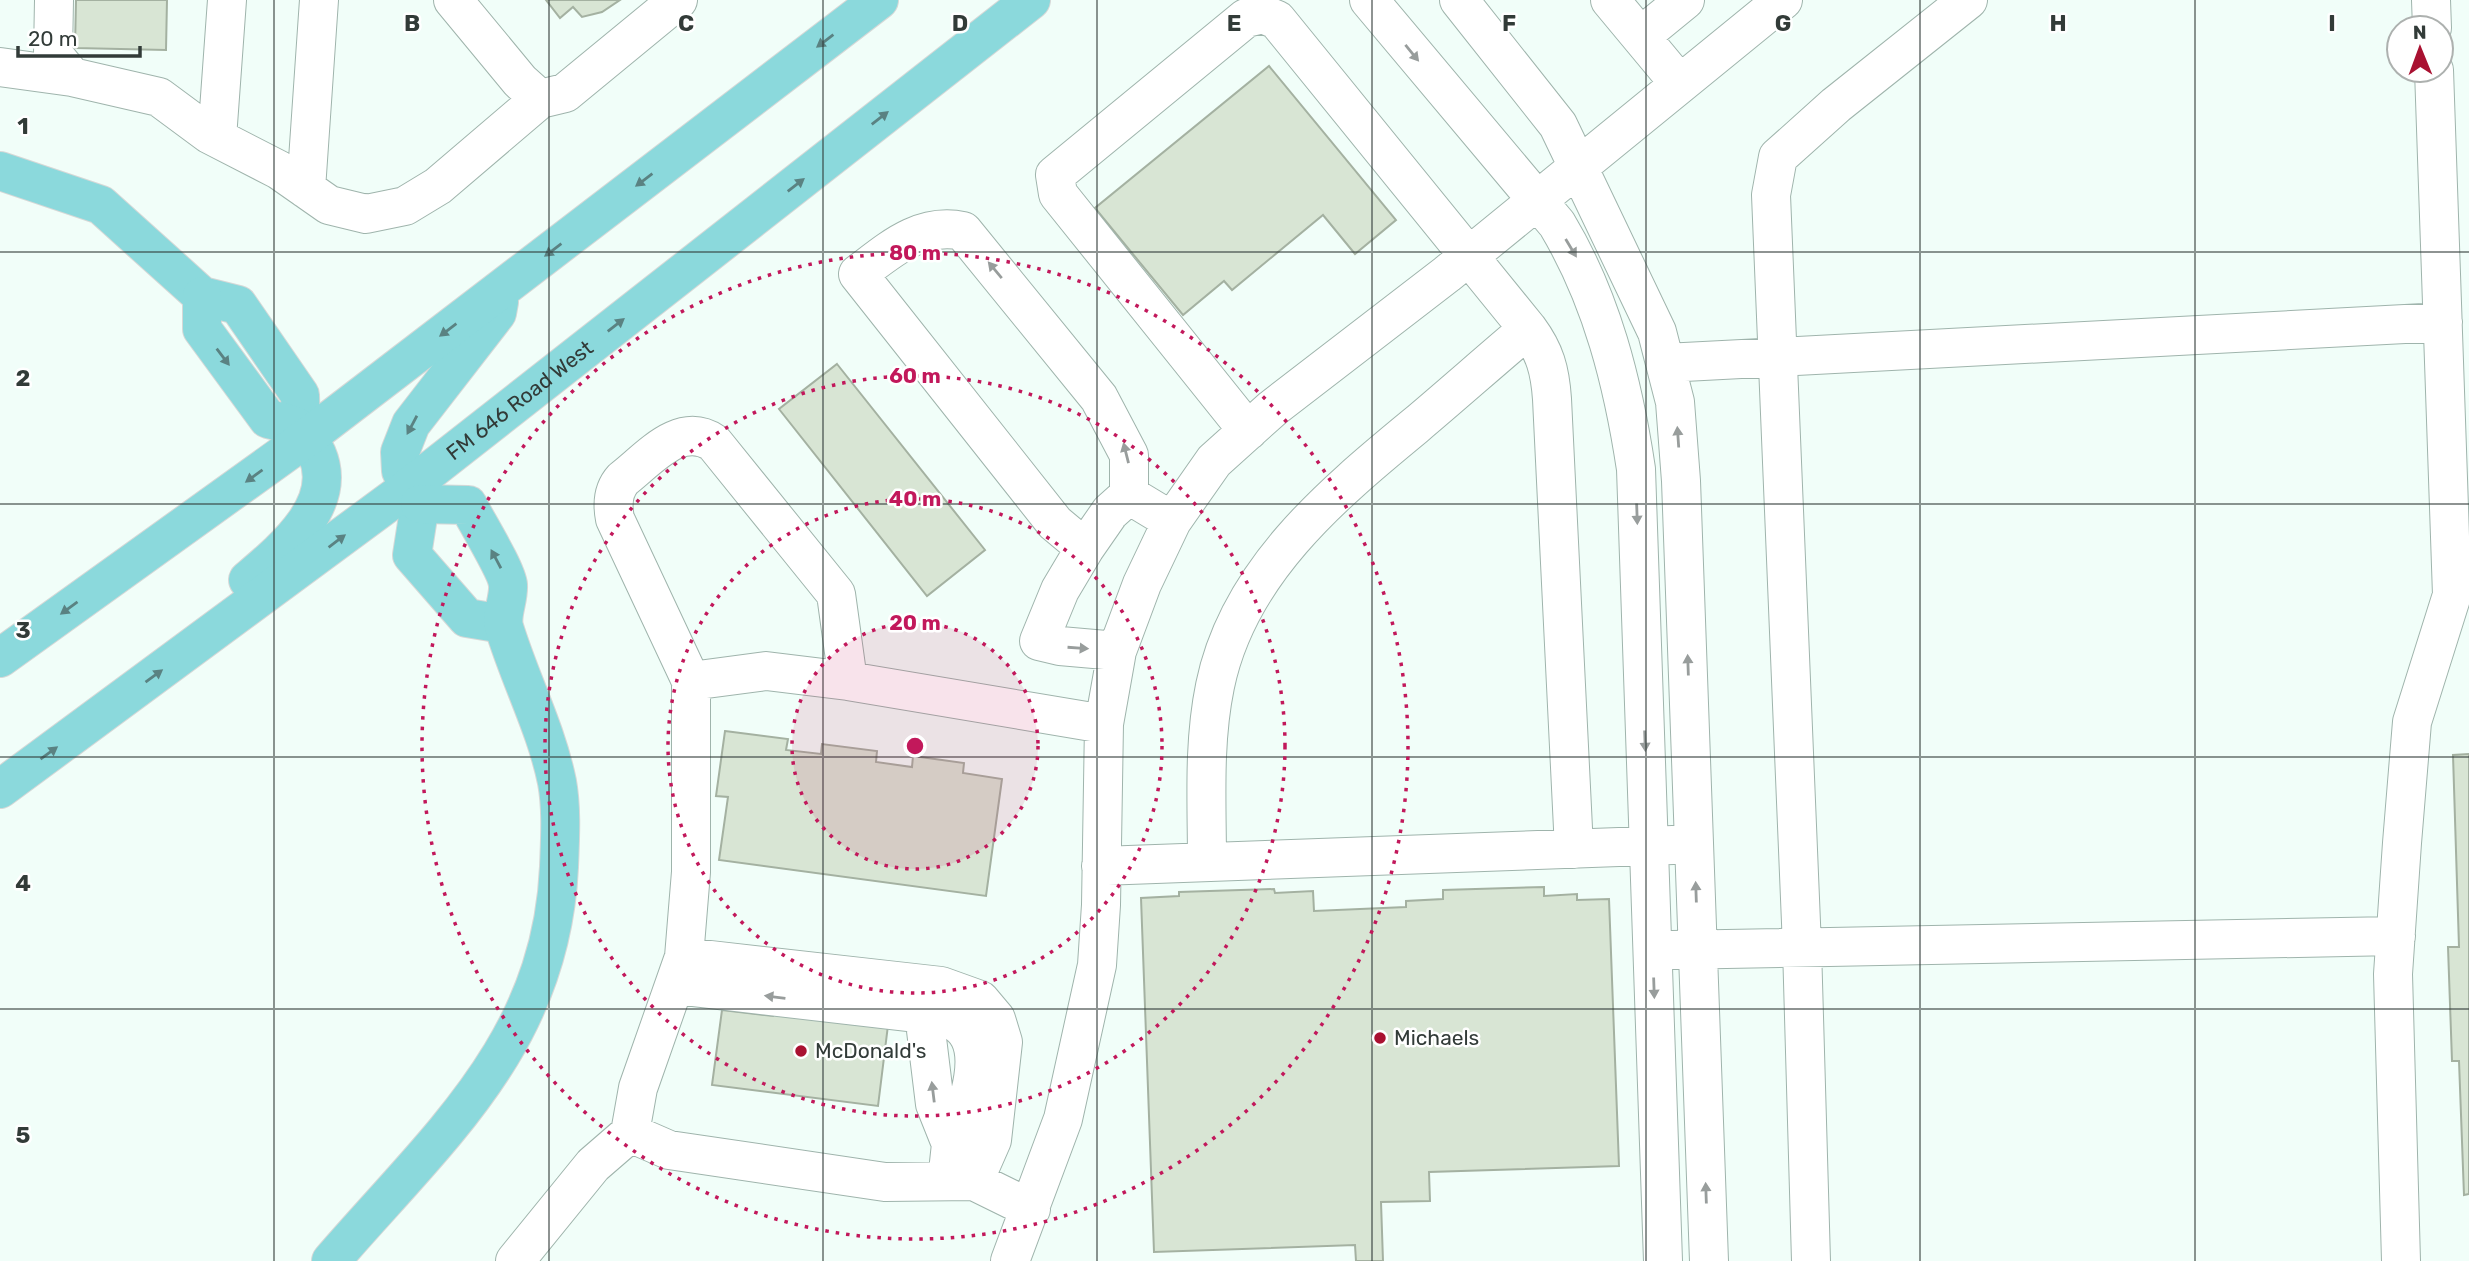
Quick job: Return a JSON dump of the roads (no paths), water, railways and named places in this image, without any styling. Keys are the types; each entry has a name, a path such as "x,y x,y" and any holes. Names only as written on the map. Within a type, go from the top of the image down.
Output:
{"main road":[{"path":"0,657 502,289 879,0"},
{"name":"FM 646 Road West","path":"0,789 190,650 414,496 1031,0"},
{"path":"0,170 101,205 202,296 202,329 268,419 305,431 322,465 320,495 303,528 274,558 208,615 190,650"},
{"path":"502,289 497,313 411,424 400,452 401,471 414,496 412,555 467,618 503,624"},
{"path":"331,1261 446,1132 493,1071 516,1030 537,980 558,896 558,786 540,717 503,624 509,584 468,505 414,496"}],"lane":[{"path":"54,0 53,54 72,77"},
{"path":"217,138 227,0"},
{"path":"306,190 319,0"},
{"path":"453,0 520,81 540,99"},
{"path":"0,67 72,77 159,97 217,138 279,170 329,205 366,214 405,206 438,187 540,99 565,93 678,0"},
{"path":"1369,0 1557,224 1581,265 1607,336 1627,410 1636,469 1663,1261"},
{"path":"1460,0 1558,125 1657,332 1675,402 1681,481 1709,1261"},
{"path":"1611,0 1679,83"},
{"path":"1640,36 1685,0"},
{"path":"1010,1261 1063,1119 1097,965 1104,724 1117,651 1142,584 1172,521 1214,461 1248,431 1468,257 1783,0"},
{"path":"1811,1261 1802,947 1771,195 1778,157 1836,105 1968,0"},
{"path":"1248,431 1058,194 1055,175 1245,18 1263,14 1277,20 1543,350 1549,367 1552,399 1574,849"},
{"path":"2400,1261 2393,974 2413,722 2452,595 2434,84"},
{"path":"1085,548 1055,523 858,274 903,240 928,230 948,228 963,231 1099,398 1129,455 1129,495 1110,512 1085,548 1060,590 1039,641 1060,646 1117,651"},
{"path":"1665,363 2442,322"},
{"path":"1207,862 1208,739 1215,686 1227,643 1247,601 1290,541 1316,513 1382,452 1528,329"},
{"path":"514,1261 593,1165 630,1133 638,1088 679,971 691,872 691,681 615,519 614,502 618,485 623,479 677,438 696,434 705,437 722,450 836,594 848,681"},
{"path":"1129,495 1172,521"},
{"path":"691,681 766,671 848,681 1104,724"},
{"path":"1101,866 1694,844"},
{"path":"1652,950 2396,936"},
{"path":"679,971 924,1014 935,1104 957,1169 1031,1209"},
{"path":"630,1133 669,1150 885,1182 957,1169 992,1140 1003,1055 1000,1028 980,1000 941,986 679,971"}],"place":[{"name":"Michaels","path":"1380,1038"},
{"name":"McDonald's","path":"801,1051"}]}
